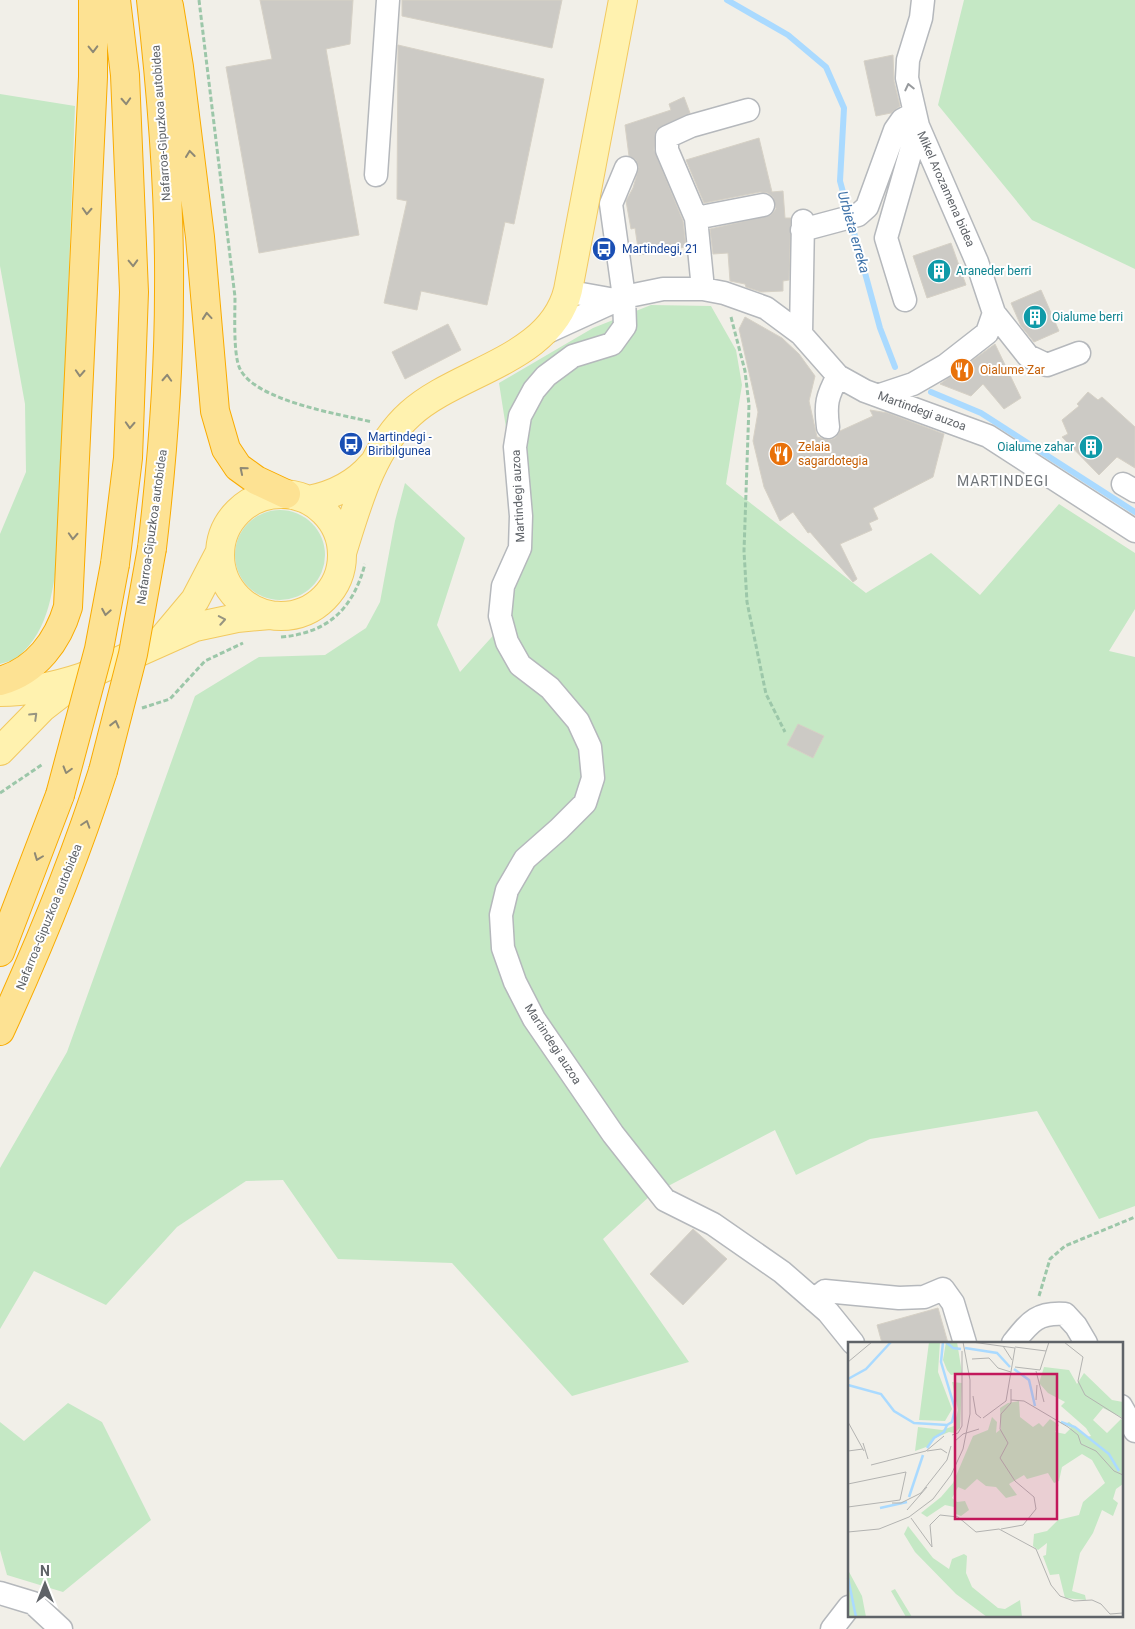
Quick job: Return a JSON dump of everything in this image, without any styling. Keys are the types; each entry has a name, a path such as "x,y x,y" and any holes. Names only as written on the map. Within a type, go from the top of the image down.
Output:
{"highway":[{"path":"0,680 20,673 46,652 56,638 68,607 93,77 92,0"},
{"path":"0,952 60,795 99,649 114,564 128,458 134,292 125,84 116,0"},
{"name":"Nafarroa-Gipuzkoa autobidea","path":"0,1031 42,940 81,840 103,771 132,654 152,548 162,456 170,291 166,166 151,0"},
{"path":"168,0 179,67 200,237 215,411 226,449 238,467 256,480 297,497"}],"main road":[{"path":"159,642 196,600 220,552 224,533 233,516 248,503 266,495 297,497 328,495 347,486 369,469 397,428 411,413 541,335 555,321 572,291 624,0"},
{"path":"0,692 45,688 83,678 159,642 214,622 270,615 288,616 306,611 321,601 333,588 340,571 342,553 358,504 377,458"},
{"path":"297,497 323,510 333,522 340,537 342,553"},
{"path":"220,552 221,569 228,585 238,599 252,609 270,615"},
{"path":"0,751 42,708 83,678"}],"street":[{"path":"376,174 388,0"},
{"name":"Mikel Arozamena bidea","path":"923,0 921,18 908,60 907,78 917,120 977,262 994,313 1028,356 1047,365 1079,353"},
{"path":"714,291 696,218 667,150 667,137 690,126 748,110"},
{"path":"801,334 802,226 849,217 866,207 896,130 902,120 917,120"},
{"name":"Mikel Arozamena bidea","path":"905,300 886,238 917,120"},
{"path":"620,298 611,204 626,168"},
{"path":"696,218 763,205"},
{"name":"Martindegi auzoa","path":"541,335 620,298 663,289 714,291 766,308 801,334 838,376 865,391 988,436 1135,531"},
{"name":"Martindegi auzoa","path":"572,291 620,298"},
{"name":"Martindegi auzoa","path":"620,298 625,326 612,344 573,356 546,376 534,390 520,416 515,446 521,516 520,548 503,586 500,616 507,642 520,666 550,688 578,721 590,747 593,778 585,803 559,830 526,859 507,890 500,915 503,948 515,982 534,1019 613,1134 665,1200 714,1224 782,1272 828,1312 852,1342"},
{"path":"880,395 914,384 946,364 987,333 994,313"},
{"path":"828,427 825,406 838,376"},
{"path":"814,1300 825,1291 900,1298 924,1297 943,1289 953,1303 966,1342"},
{"path":"1015,1342 1034,1318 1050,1313 1065,1314 1076,1326 1085,1342"},
{"path":"1122,1408 1135,1431"},
{"path":"0,1593 33,1603 61,1629"},
{"path":"832,1629 848,1608"}],"path":[{"path":"199,0 235,297 235,328 239,369 253,385 283,398 322,411 397,428"},
{"path":"714,291 745,371 749,405 744,551 747,602 766,694 785,732"},
{"path":"1034,1318 1042,1281 1050,1259 1065,1246 1135,1217"}],"green space":[{"path":"964,0 1135,0 1135,269 1032,220 938,105"},
{"path":"0,94 75,106 59,547 55,577 44,620 29,646 18,657 0,664 0,534 26,472 25,404 0,266"},
{"path":"651,305 711,306 736,350 742,385 726,484 866,593 931,553 980,595 1059,504 1135,553 1135,609 1109,651 1135,657 1135,1206 1099,1219 1037,1111 870,1139 796,1175 775,1130 651,1195 603,1239 689,1362 572,1396 452,1263 338,1259 283,1180 246,1181 177,1227 106,1305 34,1271 0,1329 0,1168 67,1052 195,696 259,657 325,655 366,628 380,602 395,521 405,483 465,538 437,625 460,672 510,617 509,447 499,383 593,328"},
{"path":"280,510 297,513 312,523 322,538 325,555 322,572 312,587 297,597 280,600 263,597 248,587 238,572 235,555 238,538 248,523 263,513"},
{"path":"68,1403 102,1422 151,1520 63,1592 7,1575 0,1550 0,1422 24,1441"}],"building":[{"path":"260,0 353,0 350,44 326,49 359,235 259,253 226,67 272,59"},
{"path":"402,0 562,0 552,48 402,16"},
{"path":"398,45 544,79 514,224 505,222 487,305 421,291 417,310 384,303 407,201 397,199"},
{"path":"893,55 894,81 900,106 891,113 876,116 864,61"},
{"path":"684,97 690,113 656,130 654,150 683,221 686,247 639,255 635,228 631,229 626,201 633,188 639,167 636,160 629,156 625,125 671,110 669,104"},
{"path":"759,138 772,192 783,191 785,218 791,218 789,280 783,281 783,291 761,292 746,287 745,284 730,281 728,253 713,254 710,229 771,215 776,209 773,197 768,193 760,192 704,203 686,160"},
{"name":"Araneder berri","path":"951,243 966,285 927,298 913,256"},
{"name":"Oialume berri","path":"1041,290 1059,331 1034,342 1021,326 1011,303"},
{"path":"745,317 782,338 799,354 815,376 809,401 817,437 829,440 835,438 840,431 873,416 870,410 888,413 944,434 933,477 873,508 878,519 869,523 872,530 840,544 857,579 853,582 810,532 808,533 793,512 780,521 764,487 753,441 758,412 739,329"},
{"path":"448,324 461,350 405,379 392,352"},
{"path":"995,344 1021,398 1004,409 983,384 971,396 940,384"},
{"path":"1088,392 1098,400 1102,397 1135,427 1135,468 1117,457 1099,475 1062,437 1068,434 1062,420 1079,406 1077,404"},
{"path":"798,724 824,736 813,758 787,745"},
{"path":"693,1229 727,1259 683,1305 650,1274"},
{"path":"938,1308 948,1342 882,1342 877,1325"}],"waterway":[{"name":"Urbieta erreka","path":"727,0 788,35 826,67 844,108 840,181 880,328 895,367"},
{"name":"Urbieta erreka","path":"931,392 981,413 1135,512"}],"place":[{"name":"Martindegi, 21","path":"604,249"},
{"name":"Araneder berri","path":"939,271"},
{"name":"Oialume berri","path":"1035,317"},
{"name":"Oialume Zar","path":"962,370"},
{"name":"Martindegi - Biribilgunea","path":"351,444"},
{"name":"Oialume zahar","path":"1091,447"},
{"name":"Zelaia sagardotegia","path":"781,454"}],"district":[{"name":"MARTINDEGI","path":"1003,481"}]}
